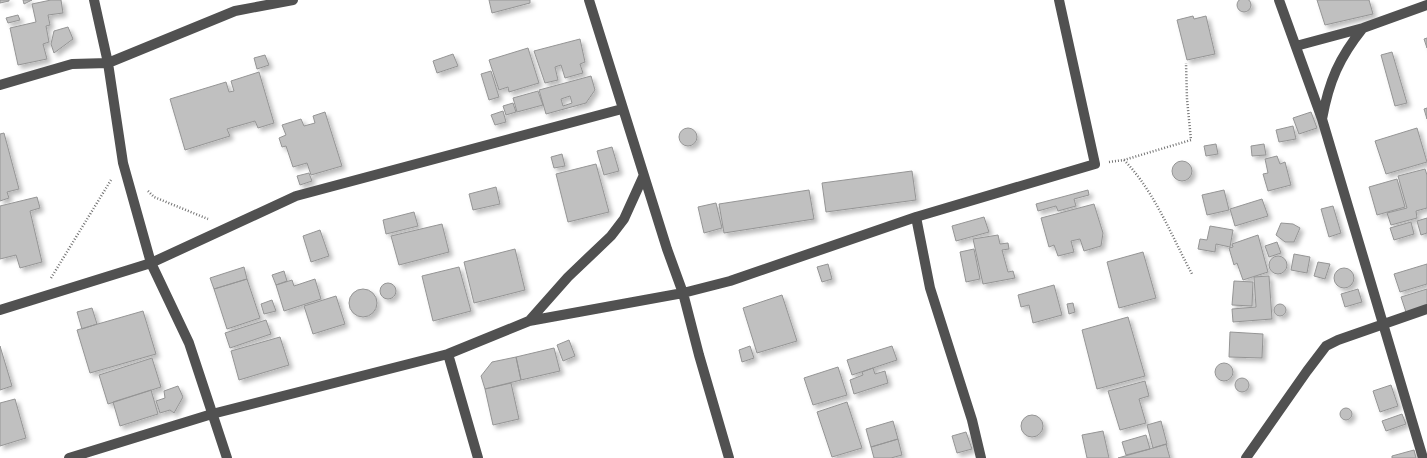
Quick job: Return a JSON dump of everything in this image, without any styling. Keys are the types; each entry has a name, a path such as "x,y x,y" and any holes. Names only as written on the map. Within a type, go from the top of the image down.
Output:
{"street":[{"path":"94,0 108,63 122,163 151,263 189,343 227,458"},
{"path":"0,85 72,64 108,63 235,11 293,0"},
{"path":"589,0 643,177 683,293 699,356 729,458"},
{"path":"69,458 212,414 448,354 529,321 683,293 730,281 916,216 1095,164 1060,0"},
{"path":"1280,0 1322,119 1382,325 1423,458"},
{"path":"1296,46 1363,28 1427,5"},
{"path":"1322,119 1327,92 1336,70 1346,48 1363,28"},
{"path":"0,310 151,263 296,196 622,109"},
{"path":"529,321 568,277 611,236 624,219 643,177"},
{"path":"916,216 930,288 972,420 981,458"},
{"path":"1246,458 1326,346 1338,340 1427,309"},
{"path":"448,354 478,458"}],"path":[{"path":"1095,164 1124,160 1191,140 1187,99 1186,63"},
{"path":"1124,160 1138,174 1155,201 1192,274"},
{"path":"35,299 54,273 84,221 122,163"},
{"path":"144,186 154,197 229,227"}],"building":[{"path":"1244,-2 1249,0 1251,5 1249,10 1244,12 1239,10 1237,5 1239,0"},
{"path":"0,0 9,0 9,1 0,3"},
{"path":"23,0 32,0 24,4"},
{"path":"51,0 61,0 63,13 48,15 50,25 46,26 49,42 43,44 47,59 18,65 10,28 36,22 32,4"},
{"path":"489,0 530,0 530,3 492,13"},
{"path":"1317,0 1369,0 1373,14 1325,25"},
{"path":"18,15 20,20 8,23 6,18"},
{"path":"1193,16 1194,19 1206,16 1215,54 1187,60 1177,20"},
{"path":"68,27 73,39 54,53 51,44 54,31"},
{"path":"1427,38 1427,48 1424,39"},
{"path":"580,39 585,62 580,64 583,73 565,78 561,65 555,67 558,80 545,83 534,51"},
{"path":"528,48 539,83 509,92 508,87 499,90 489,60"},
{"path":"1392,52 1407,103 1395,106 1381,55"},
{"path":"453,54 458,66 437,73 433,61"},
{"path":"265,55 269,65 257,69 254,58"},
{"path":"491,71 499,97 489,100 481,74"},
{"path":"259,72 274,123 258,128 255,121 227,129 230,136 185,150 170,99 226,82 229,92 234,91 231,81"},
{"path":"591,76 595,90 586,103 546,114 539,90","holes":["570,96 572,103 563,106 561,99"]},
{"path":"538,91 543,105 517,112 513,98"},
{"path":"513,103 516,112 506,115 503,106"},
{"path":"1427,108 1427,119 1424,109"},
{"path":"503,111 506,122 495,125 491,115"},
{"path":"325,112 342,166 311,175 307,163 293,167 286,146 282,147 279,138 286,135 282,125 301,119 304,126 315,123 313,116"},
{"path":"1311,112 1317,128 1299,134 1293,118"},
{"path":"1293,126 1296,139 1279,142 1276,130"},
{"path":"684,128 692,128 697,133 695,144 692,146 684,146 679,141 679,133"},
{"path":"1417,128 1427,162 1386,174 1375,141"},
{"path":"4,133 19,189 7,192 9,198 0,201 0,134"},
{"path":"1216,144 1218,154 1206,156 1204,146"},
{"path":"1264,144 1266,155 1252,156 1251,146"},
{"path":"612,147 619,171 604,175 597,151"},
{"path":"562,154 565,166 554,168 551,157"},
{"path":"1277,156 1280,164 1285,162 1291,185 1268,191 1263,174 1268,173 1265,159"},
{"path":"1182,161 1189,164 1192,171 1189,178 1182,181 1175,178 1172,171 1175,164"},
{"path":"596,164 609,212 568,222 556,174"},
{"path":"1425,169 1427,175 1427,208 1416,211 1417,218 1391,225 1387,213 1407,208 1398,176"},
{"path":"912,171 916,200 826,212 822,183"},
{"path":"309,173 312,181 300,185 297,176"},
{"path":"1397,179 1405,207 1377,215 1369,187"},
{"path":"496,187 500,204 473,210 469,194"},
{"path":"809,190 814,219 724,233 719,204"},
{"path":"1088,190 1089,195 1074,199 1076,206 1058,211 1056,206 1038,211 1036,204"},
{"path":"1224,190 1229,210 1207,215 1202,195"},
{"path":"37,197 40,208 30,211 42,262 20,268 16,255 0,259 0,206"},
{"path":"1262,199 1268,216 1235,226 1230,209"},
{"path":"716,203 722,228 704,233 698,207"},
{"path":"1094,204 1103,233 1101,246 1084,251 1080,239 1071,241 1074,252 1058,256 1054,245 1049,247 1041,218"},
{"path":"1333,206 1341,233 1329,237 1321,209"},
{"path":"414,212 418,226 386,234 383,220"},
{"path":"984,217 989,232 956,241 952,226"},
{"path":"1427,218 1427,233 1421,235 1417,221"},
{"path":"1411,222 1414,234 1394,240 1390,228"},
{"path":"1281,223 1293,224 1300,228 1294,242 1285,242 1276,235"},
{"path":"442,224 449,252 399,265 391,236"},
{"path":"1210,226 1233,230 1230,247 1216,244 1215,252 1198,249 1200,239 1207,240"},
{"path":"320,230 329,256 311,262 303,236"},
{"path":"998,235 1000,244 1008,243 1009,249 1002,250 1008,272 1013,271 1015,278 983,284 973,239"},
{"path":"1258,235 1268,272 1243,280 1237,263 1234,265 1229,248 1233,247 1232,244"},
{"path":"1277,242 1281,253 1269,257 1265,246"},
{"path":"515,249 525,290 474,303 464,262"},
{"path":"974,249 980,279 966,282 960,252"},
{"path":"1143,252 1156,298 1119,308 1107,262"},
{"path":"1294,254 1310,257 1307,273 1291,270"},
{"path":"1278,256 1284,259 1287,265 1284,271 1278,274 1272,271 1269,265 1272,259"},
{"path":"1318,262 1330,264 1325,279 1314,276"},
{"path":"828,264 832,279 822,282 817,267"},
{"path":"1427,264 1427,284 1400,292 1394,274"},
{"path":"244,267 247,279 214,289 210,278"},
{"path":"459,267 471,311 433,321 422,276"},
{"path":"1340,268 1348,268 1354,274 1354,282 1348,288 1340,288 1334,282 1334,274"},
{"path":"284,271 287,281 276,285 272,275"},
{"path":"1269,276 1272,319 1233,322 1232,309 1256,307 1254,277"},
{"path":"247,279 260,318 227,329 214,289"},
{"path":"315,279 321,299 284,311 276,285 292,280 294,286"},
{"path":"1234,281 1253,282 1252,306 1232,305"},
{"path":"385,283 391,283 396,288 394,297 391,299 385,299 380,294 380,288"},
{"path":"1054,285 1062,315 1033,323 1029,305 1021,307 1018,295"},
{"path":"363,289 373,293 377,303 373,313 363,317 353,313 349,303 353,293"},
{"path":"1358,289 1362,302 1345,307 1341,294"},
{"path":"1427,289 1427,305 1406,312 1401,297"},
{"path":"782,295 797,341 757,353 743,308"},
{"path":"336,296 345,324 313,334 304,306"},
{"path":"272,300 276,311 264,314 261,304"},
{"path":"1073,303 1075,312 1069,314 1067,304"},
{"path":"1282,304 1285,305 1285,315 1278,316 1275,315 1274,308 1275,305"},
{"path":"92,308 97,324 82,329 77,312"},
{"path":"143,311 156,354 90,373 77,330"},
{"path":"1128,317 1145,376 1097,389 1082,330"},
{"path":"266,320 271,334 230,348 225,333"},
{"path":"1230,332 1263,334 1262,358 1229,357"},
{"path":"280,337 289,365 239,380 231,351"},
{"path":"569,340 575,356 563,361 557,345"},
{"path":"0,346 12,386 0,390"},
{"path":"750,346 754,358 742,362 739,350"},
{"path":"892,346 897,360 852,375 847,360"},
{"path":"554,348 560,371 521,380 516,357"},
{"path":"516,357 521,380 485,389 481,376 492,362"},
{"path":"152,358 161,387 108,404 99,375"},
{"path":"1224,363 1230,366 1233,372 1230,378 1224,381 1218,378 1215,372 1218,366"},
{"path":"838,367 847,395 813,405 804,378"},
{"path":"873,368 875,374 885,371 888,383 854,394 850,380 863,375 862,372"},
{"path":"1239,378 1245,378 1249,382 1249,388 1245,392 1239,392 1235,388 1235,382"},
{"path":"1145,381 1149,396 1139,399 1146,423 1120,430 1108,391"},
{"path":"511,383 519,419 493,425 485,389"},
{"path":"1391,385 1398,406 1380,412 1373,391"},
{"path":"178,386 183,397 174,413 170,410 160,413 156,401 165,398 164,391"},
{"path":"151,390 158,414 120,426 113,402"},
{"path":"15,399 26,438 0,446 0,403"},
{"path":"847,402 862,448 832,457 817,412"},
{"path":"1348,408 1351,409 1351,419 1344,420 1341,419 1340,412 1341,409"},
{"path":"1402,414 1406,424 1386,431 1382,421"},
{"path":"1032,415 1040,418 1043,426 1040,434 1032,437 1024,434 1021,426 1024,418"},
{"path":"893,421 898,439 871,447 866,429"},
{"path":"1161,421 1167,444 1153,448 1147,425"},
{"path":"1103,431 1109,458 1087,458 1082,435"},
{"path":"966,432 972,449 957,453 952,436"},
{"path":"1146,435 1150,449 1126,455 1122,442"},
{"path":"898,439 902,455 891,458 874,458 871,447"},
{"path":"1166,444 1170,458 1118,458 1153,448"},
{"path":"1414,450 1416,458 1392,458 1392,456"}]}
